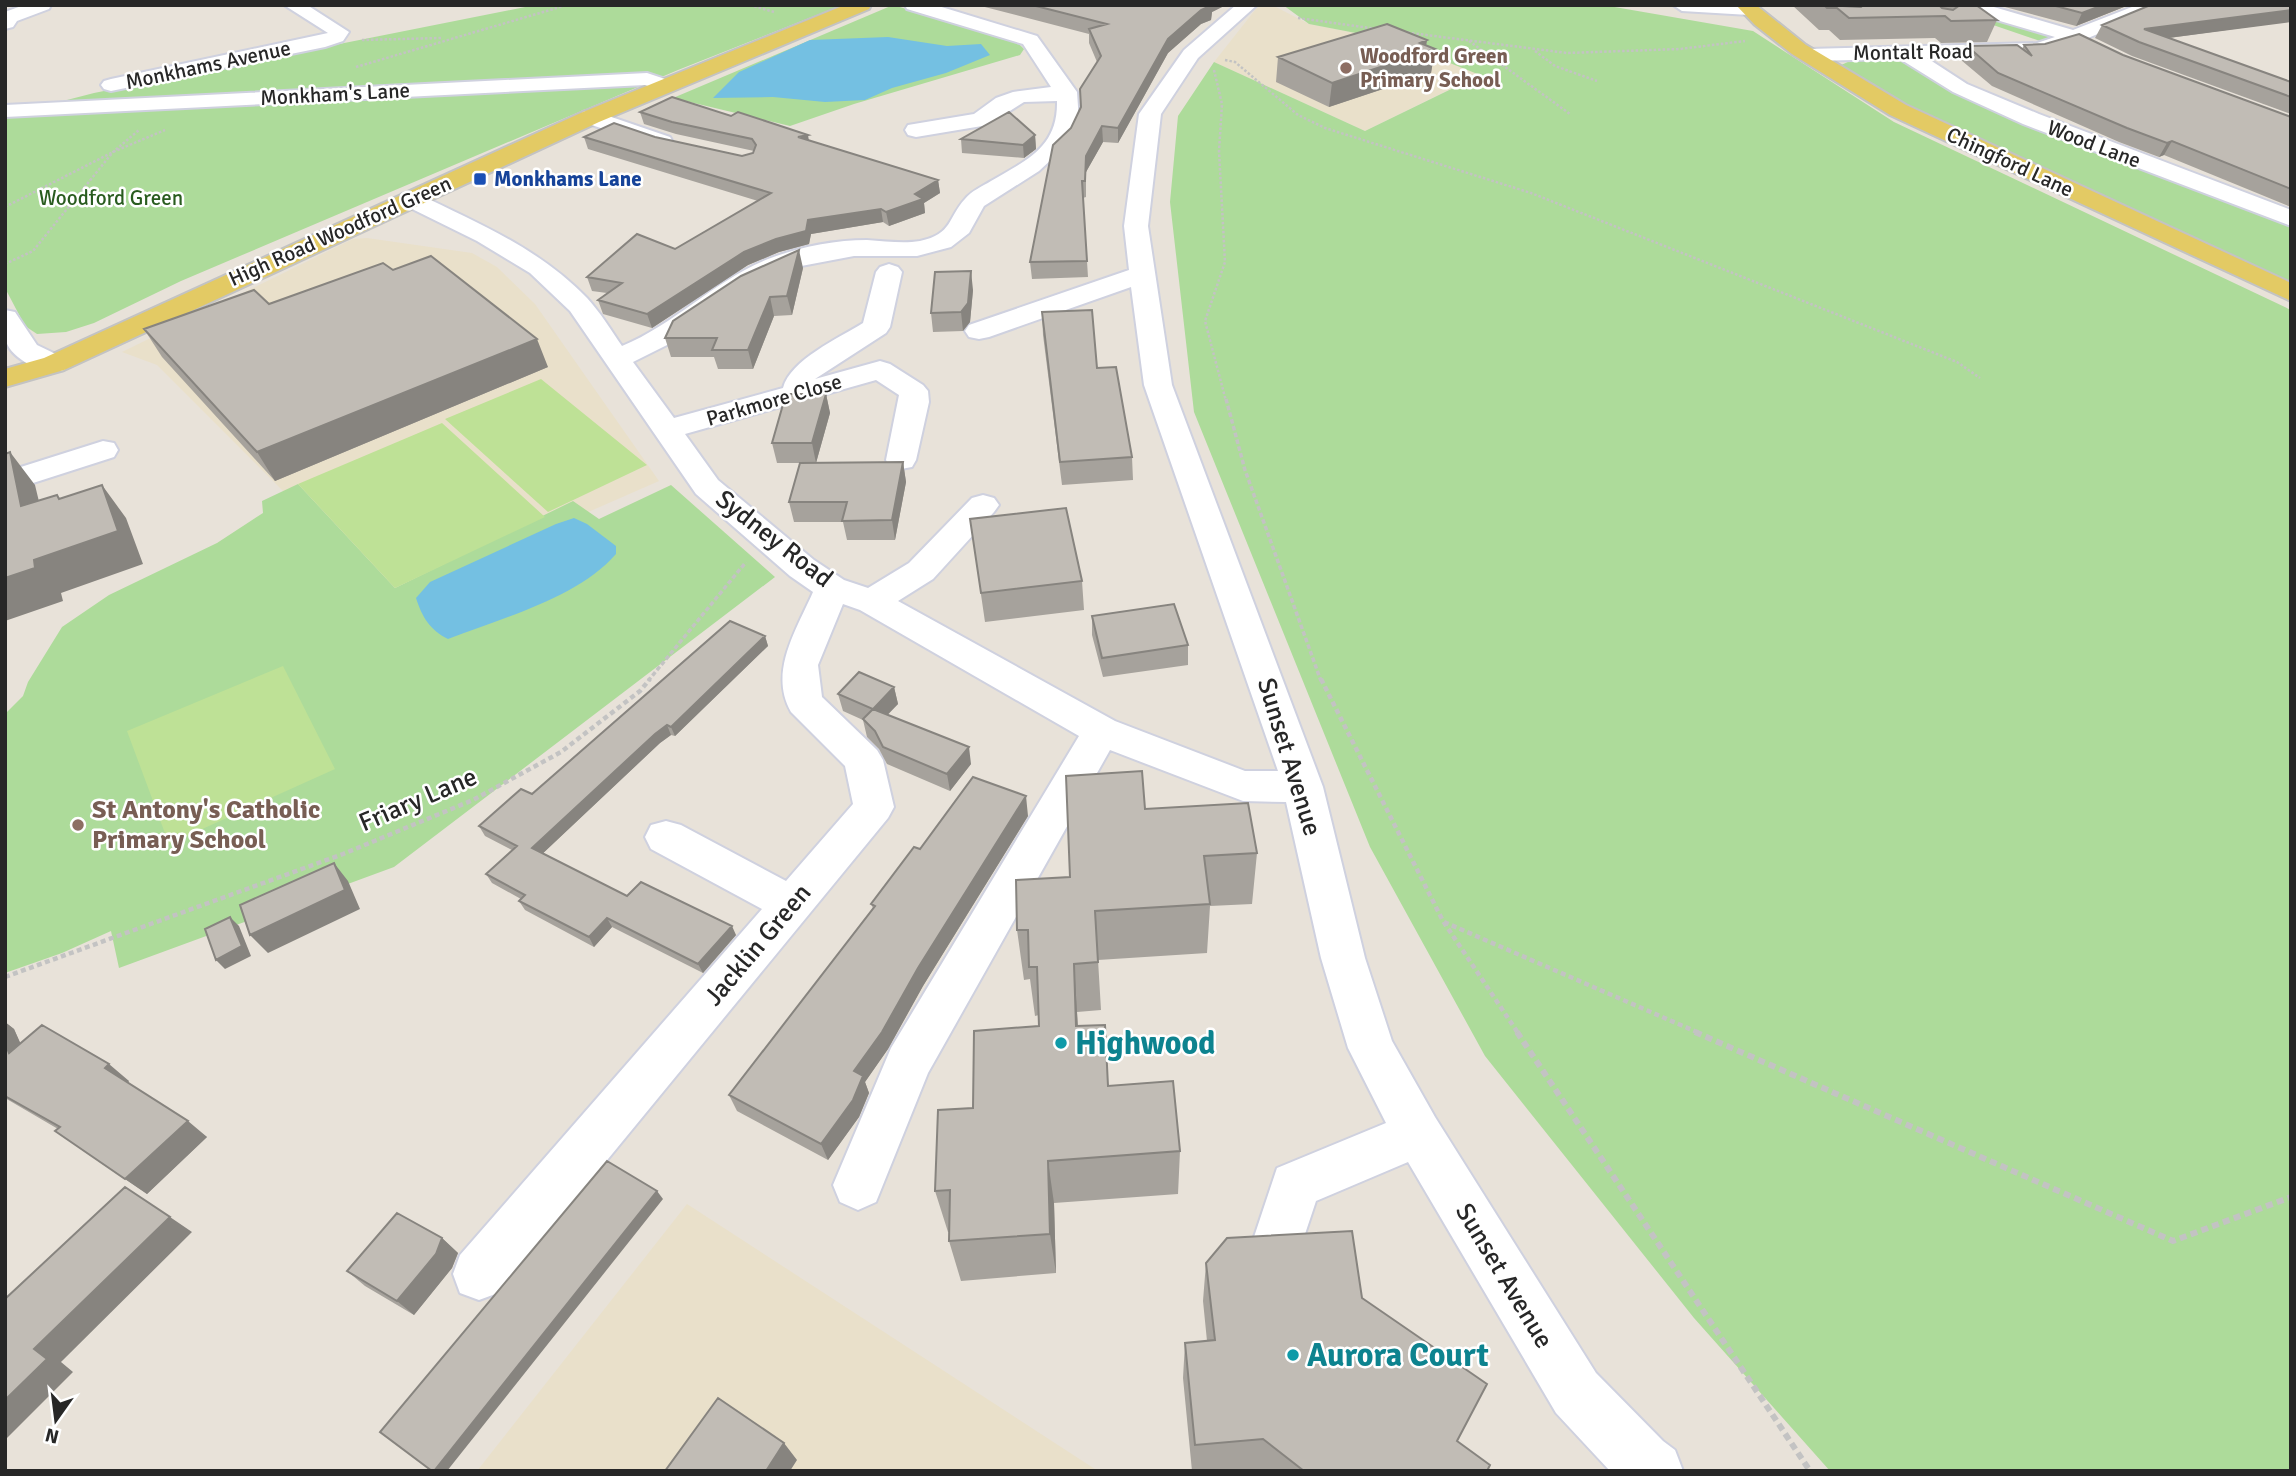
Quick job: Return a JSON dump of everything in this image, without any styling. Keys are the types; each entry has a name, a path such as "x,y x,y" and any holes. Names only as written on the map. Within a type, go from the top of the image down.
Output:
{"main road":[{"name":"High Road Woodford Green","path":"5,378 54,365 591,117 862,5"},
{"name":"Chingford Lane","path":"1747,7 1808,55 1898,110 2291,293"},
{"name":"High Road Woodford Green","path":"5,397 31,384 54,365"}],"street":[{"path":"6,23 10,18 42,5"},
{"name":"Monkhams Avenue","path":"15,110 45,99 336,37 338,32 334,28 293,5"},
{"path":"615,359 650,343 736,286 774,265 813,254 863,248 931,247 950,237 963,225 972,204 1043,159 1055,148 1067,124 1066,92 1044,53 1030,40 914,5"},
{"path":"1682,5 1747,7"},
{"path":"1966,5 2075,35 2093,48"},
{"name":"Montalt Road","path":"1808,55 2038,49 2137,11 2189,5"},
{"name":"Sunset Avenue","path":"1256,7 1150,114 1136,226 1158,385 1303,788 1343,958 1370,1048 1418,1134 1576,1393 1642,1462 1654,1471"},
{"name":"Wood Lane","path":"1905,53 1960,88 2031,119 2291,219"},
{"path":"185,100 195,68"},
{"name":"Monkham's Lane","path":"15,110 647,79 664,85"},
{"path":"916,130 980,120 1004,103 1020,96 1066,92"},
{"path":"591,117 649,139 685,149"},
{"name":"Sydney Road","path":"410,199 486,236 539,268 579,305 615,359 669,429 707,487 802,568 1101,731 1243,786 1303,788"},
{"path":"797,393 800,377 807,370 876,327 889,272"},
{"path":"979,331 1142,274"},
{"path":"5,318 27,351 54,365"},
{"name":"Parkmore Close","path":"669,429 880,370 914,391 901,460"},
{"path":"5,482 103,450"},
{"path":"852,595 921,571 983,505"},
{"name":"Jacklin Green","path":"479,1274 874,807 863,760 804,702 800,665 852,595"},
{"path":"858,1185 908,1063 1101,731"},
{"path":"666,837 792,904"},
{"path":"1280,1237 1295,1185 1418,1134"}],"path":[{"path":"347,69 449,37 567,5"},
{"path":"1298,18 1389,30"},
{"path":"1402,32 1567,53 1680,49 1746,41"},
{"path":"336,37 357,40 449,37"},
{"path":"1468,40 1570,114"},
{"path":"1534,50 1555,66 1597,81"},
{"path":"1210,54 1235,62 1298,115 1325,128 1531,193 1957,362 1980,379"},
{"path":"1210,54 1222,104 1219,150 1225,262 1205,321 1245,470 1326,694 1443,921 1810,1471"},
{"path":"5,264 33,251 113,152 185,100"},
{"path":"5,206 113,152 177,125"},
{"name":"Friary Lane","path":"5,977 343,854 473,800 561,752 640,691 766,537"},
{"path":"1443,921 2173,1241 2291,1197"}],"shaded area":[{"name":"Woodford Green Primary School","path":"1259,5 1272,5 1309,24 1392,40 1481,74 1365,131 1214,62"},
{"path":"367,238 472,253 497,267 535,304 659,481 399,595 287,495 157,365 122,352 353,239"},
{"path":"687,1204 1098,1471 477,1471"}],"green space":[{"name":"Woodford Green","path":"535,5 842,5 678,70 181,281 94,323 66,332 37,334 25,326 5,288 5,116 94,93"},
{"path":"893,5 1017,42 1024,49 1020,55 854,104 790,126 673,98"},
{"path":"1283,5 1603,5 1753,31 1894,122 2291,310 2291,1471 1830,1471 1694,1318 1485,1056 1370,847 1194,412 1170,202 1178,116 1214,62 1365,131 1480,75 1392,40 1309,24"},
{"path":"1948,5 2054,35 2043,42 1961,14"},
{"path":"1879,59 1911,63 2060,136 2291,227 2291,286 1906,109 1839,66 1850,61"},
{"path":"541,379 647,465 548,512 445,419"},
{"path":"442,423 545,517 395,588 298,484"},
{"path":"298,484 395,588 573,501 599,519 671,485 775,577 394,867 119,968 111,931 62,953 5,973 5,714 23,696 28,682 62,627 109,595 217,543 263,513 262,501"},
{"path":"283,666 335,769 169,844 127,731"}],"water":[{"path":"888,37 947,46 981,44 990,55 946,73 892,88 865,100 825,102 773,97 713,98 739,72 810,40"},
{"path":"574,518 587,524 616,546 616,554 581,583 538,605 448,639 428,622 416,598 430,582"}],"building":[{"path":"1032,5 1212,5 1201,10 1168,39 1118,128 1102,126 1086,156 1085,181 1082,181 1087,261 1030,262 1053,145 1071,128 1081,107 1080,89 1101,56 1089,29 1107,24"},
{"path":"1824,5 1939,5 1953,10 1960,5 1976,5 1997,20 1951,21 1945,16 1849,18 1837,8 1827,8"},
{"path":"2052,5 2103,5 2082,13"},
{"path":"2153,5 2291,5 2291,10 2144,29 2291,82 2291,97 2139,42 2102,25"},
{"path":"1387,24 1427,40 1420,43 1435,49 1332,83 1278,57"},
{"path":"2079,34 2123,55 2291,117 2291,189 2172,141 2167,143 2127,128 1998,73 1967,46 2017,45 2032,56 2024,45 2045,44"},
{"path":"672,97 731,116 738,112 808,135 798,137 938,180 915,194 923,199 886,212 881,209 808,220 806,231 744,252 647,314 598,300 622,283 587,277 637,234 675,249 771,193 584,137 614,123 655,137 742,156 753,153 756,145 752,139 672,122 640,112"},
{"path":"1009,112 1035,135 1023,145 961,139"},
{"path":"799,250 787,296 770,297 748,350 712,350 717,338 665,338 673,321 741,276"},
{"path":"431,256 537,339 257,452 144,329 254,290 269,304 383,263 393,270"},
{"path":"971,271 968,303 961,312 931,313 935,272"},
{"path":"1092,310 1097,368 1116,367 1132,457 1060,462 1042,312"},
{"path":"786,394 826,394 812,443 772,443"},
{"path":"10,452 21,506 57,495 59,499 102,485 118,531 34,560 35,568 5,578 5,454"},
{"path":"903,462 892,520 842,521 847,502 789,502 800,463"},
{"path":"1066,508 1082,581 981,593 970,519"},
{"path":"1174,604 1188,645 1102,658 1092,616"},
{"path":"730,621 765,636 671,727 667,725 655,734 532,848 627,896 641,882 732,926 698,964 607,918 589,937 519,901 525,895 486,874 517,846 479,826 521,789 532,794"},
{"path":"859,672 894,687 873,709 838,694"},
{"path":"873,709 969,747 947,774 883,747 875,731 863,719"},
{"name":"Highwood","path":"1142,771 1145,809 1248,803 1257,853 1204,856 1210,904 1095,911 1098,962 1074,964 1076,1026 1105,1025 1108,1086 1173,1081 1180,1151 1048,1161 1050,1234 949,1241 950,1190 935,1191 938,1110 973,1108 974,1031 1039,1026 1037,967 1029,967 1028,930 1017,930 1016,880 1070,877 1066,776"},
{"path":"973,777 1026,796 918,968 882,1032 854,1071 863,1076 853,1100 821,1144 729,1095 875,906 871,904 914,847 920,849"},
{"path":"334,863 345,890 250,935 240,905"},
{"path":"230,917 242,946 216,960 205,929"},
{"path":"42,1025 109,1064 105,1068 188,1121 125,1179 55,1131 60,1127 5,1096 5,1043 9,1053"},
{"path":"607,1161 657,1191 432,1471 380,1432"},
{"path":"125,1187 170,1217 34,1349 47,1359 5,1400 5,1299"},
{"path":"397,1213 442,1238 436,1254 397,1301 347,1271"},
{"name":"Aurora Court","path":"1352,1231 1362,1298 1487,1384 1457,1441 1490,1465 1487,1471 1304,1471 1263,1439 1195,1445 1185,1343 1215,1340 1206,1263 1227,1238"},
{"path":"718,1398 784,1443 766,1471 665,1471"}],"place":[{"name":"Woodford Green Primary School","path":"1346,68"},
{"name":"Monkhams Lane","path":"480,179"},
{"name":"St Antony's Catholic Primary School","path":"78,825"},
{"name":"Highwood","path":"1061,1043"},
{"name":"Aurora Court","path":"1293,1355"}]}
